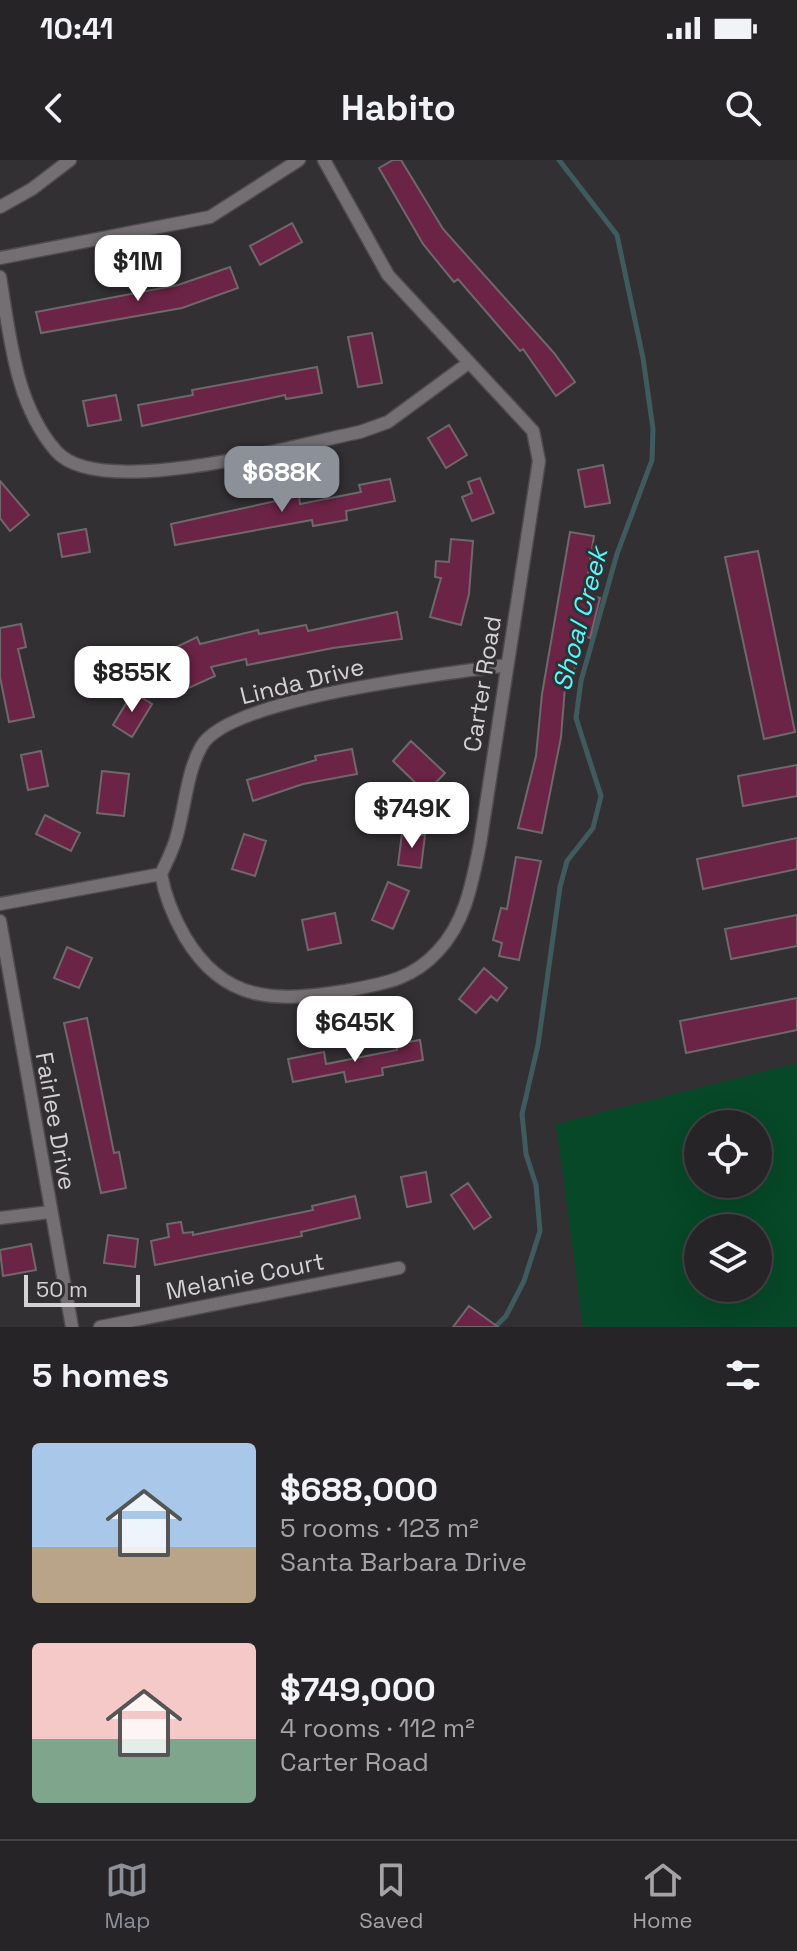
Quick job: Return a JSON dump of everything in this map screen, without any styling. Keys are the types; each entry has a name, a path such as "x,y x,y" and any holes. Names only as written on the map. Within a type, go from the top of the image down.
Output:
{"street":[{"path":"0,207 32,189 70,160"},
{"path":"0,258 210,217 299,160"},
{"name":"Carter Road","path":"161,874 165,897 197,957 221,981 246,993 311,996 408,977 437,953 453,932 468,901 480,844 539,461 533,431 467,364 388,275 324,160"},
{"path":"0,277 13,354 36,424 58,454 91,468 127,473 165,471 360,432 388,422 467,364"},
{"name":"Linda Drive","path":"161,874 176,839 201,745 222,725 253,712 332,693 507,665"},
{"path":"0,904 161,874"},
{"name":"Fairlee Drive","path":"0,921 72,1327"},
{"path":"0,1218 50,1212"},
{"name":"Melanie Court","path":"100,1327 399,1268"}],"green space":[{"path":"797,1063 797,1327 583,1327 556,1124"}],"building":[{"path":"393,160 401,160 443,229 554,353 575,382 556,396 523,349 520,351 458,279 454,282 423,244 379,168"},
{"path":"292,223 302,242 260,265 250,246"},
{"path":"230,267 238,288 182,308 41,333 36,312 178,285"},
{"path":"372,333 382,383 358,387 348,337"},
{"path":"317,367 322,393 286,399 285,395 142,426 138,405 193,395 192,390"},
{"path":"116,395 121,420 88,426 83,401"},
{"path":"449,425 467,455 446,468 428,438"},
{"path":"603,465 610,503 585,507 578,470"},
{"path":"480,478 494,513 472,521 462,497 472,493 468,482"},
{"path":"390,479 395,501 346,511 347,520 313,526 312,520 175,545 171,524 299,496 300,504 361,492 359,485"},
{"path":"0,481 29,515 10,531 0,518"},
{"path":"86,529 90,552 62,557 58,534"},
{"path":"570,532 594,536 585,594 600,598 590,638 579,635 572,688 565,687 561,737 542,833 518,828 536,756 542,694"},
{"path":"451,539 473,541 469,594 461,625 430,617 441,578 435,577 436,561 449,562"},
{"path":"758,551 795,732 764,739 725,557"},
{"path":"397,612 402,639 333,648 247,665 246,659 211,667 215,676 182,691 164,653 197,637 200,644 258,630 259,634 306,625 308,631"},
{"path":"21,624 26,647 18,649 34,717 9,722 0,677 0,628"},
{"path":"133,692 152,704 132,737 113,725"},
{"path":"411,741 445,773 426,793 393,761"},
{"path":"352,749 357,774 303,784 253,801 247,780 316,760 315,756"},
{"path":"41,751 48,786 28,790 21,755"},
{"path":"797,765 797,796 743,806 738,776"},
{"path":"102,771 129,774 124,816 97,813"},
{"path":"45,815 80,833 71,851 36,834"},
{"path":"402,833 425,835 421,868 398,865"},
{"path":"244,834 266,841 255,876 232,869"},
{"path":"797,838 797,869 703,889 697,859"},
{"path":"516,857 541,861 519,960 499,956 502,943 493,940 501,908 507,909"},
{"path":"388,882 409,891 393,929 372,920"},
{"path":"335,913 341,943 308,950 302,920"},
{"path":"797,915 797,946 731,959 725,929"},
{"path":"67,947 92,958 79,988 54,978"},
{"path":"484,968 507,988 497,1001 491,996 476,1013 459,999"},
{"path":"797,998 797,1030 686,1053 680,1021"},
{"path":"87,1018 114,1153 119,1152 126,1188 101,1193 64,1023"},
{"path":"420,1040 423,1060 382,1068 383,1075 346,1082 344,1072 293,1082 288,1059 324,1052 326,1064 397,1050 396,1044"},
{"path":"426,1172 431,1202 407,1207 401,1177"},
{"path":"468,1183 491,1217 474,1229 451,1195"},
{"path":"355,1196 360,1218 301,1232 302,1236 155,1265 151,1241 169,1237 167,1224 181,1222 183,1233 193,1232 193,1235 313,1210 312,1206"},
{"path":"108,1235 138,1239 135,1267 104,1263"},
{"path":"31,1244 36,1270 3,1276 0,1250"},
{"path":"469,1306 498,1327 453,1327"}],"waterway":[{"name":"Shoal Creek","path":"495,1327 506,1316 524,1281 540,1231 536,1185 526,1154 522,1114 538,1045 560,887 567,861 593,828 601,796 576,718 581,681 617,554 652,460 653,429 643,358 617,235 559,160"}]}
